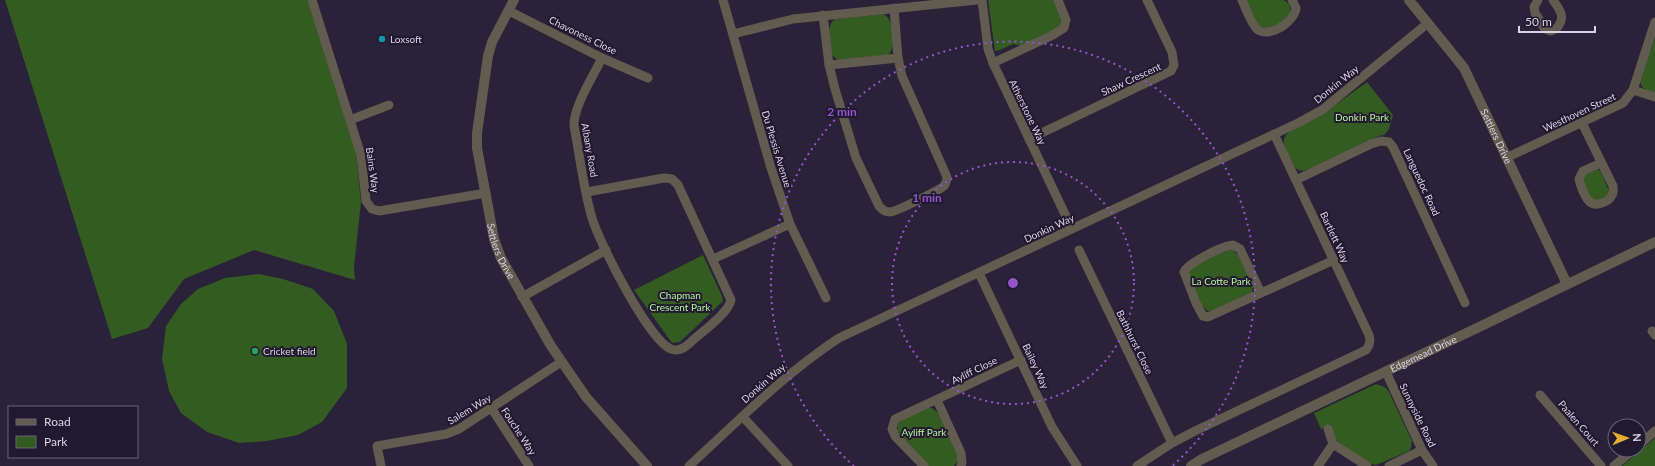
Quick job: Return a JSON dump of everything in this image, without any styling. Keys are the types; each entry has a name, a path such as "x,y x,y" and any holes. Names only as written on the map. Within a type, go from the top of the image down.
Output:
{"street":[{"name":"Bains Way","path":"312,0 361,155 366,201 372,209 379,211 388,210 486,193"},
{"name":"Settlers Drive","path":"514,0 492,42 488,56 477,133 477,148 496,247 522,297 561,362 586,397 647,466"},
{"name":"Du Plessis Avenue","path":"723,0 771,168 790,224 826,298"},
{"path":"733,34 793,19 977,0"},
{"name":"Atherstone Way","path":"982,0 988,49 993,63 1072,229"},
{"path":"993,63 1054,35 1064,28 1066,20 1058,0"},
{"name":"Shaw Crescent","path":"1029,140 1171,71 1174,65 1173,56 1147,0"},
{"path":"1242,0 1256,28 1264,32 1276,29 1290,22 1294,16 1296,8 1292,0"},
{"name":"Settlers Drive","path":"1409,0 1464,68 1508,157 1567,284"},
{"path":"1538,0 1534,7 1535,13 1545,29 1550,31 1557,28 1562,17 1562,14 1553,0"},
{"path":"823,15 829,65 856,158 879,206 882,210 890,212 903,208 940,189 945,184 947,177 906,86 898,58 894,8"},
{"name":"Chavoness Close","path":"509,11 602,58 648,78"},
{"name":"Westhoven Street","path":"1508,157 1623,103 1633,90 1655,22"},
{"name":"Donkin Way","path":"689,466 779,383 839,338 1274,134 1322,110 1428,23"},
{"name":"Albany Road","path":"602,58 577,108 574,121 592,219 626,291 637,309 656,334 666,347 671,350 679,350 685,347 729,306 730,296 713,259"},
{"path":"829,65 898,58"},
{"path":"1633,90 1655,97"},
{"path":"350,120 389,105"},
{"path":"1582,123 1613,186 1613,193 1608,200 1600,204 1593,204 1588,200 1579,182 1580,176 1584,171 1601,162"},
{"name":"Bartlett Way","path":"1172,443 1366,350 1370,343 1369,335 1274,134"},
{"name":"Languedoc Road","path":"1296,180 1381,140 1389,142 1393,146 1465,303"},
{"path":"587,192 664,178 672,179 678,185 713,259 790,224"},
{"name":"Edgemead Drive","path":"1191,466 1202,459 1655,242"},
{"path":"1261,293 1240,249 1233,245 1226,246 1189,265 1184,272 1196,303 1205,317 1210,317 1334,260"},
{"path":"522,297 606,250"},
{"name":"Bathhurst Close","path":"1079,250 1172,443"},
{"name":"Bailey Way","path":"979,273 1052,426 1077,466"},
{"name":"Ayliff Close","path":"924,466 895,436 892,425 895,419 1021,360"},
{"name":"Salem Way","path":"381,466 377,446 451,433 492,409 561,362"},
{"name":"Sunnyside Road","path":"1386,372 1422,450 1433,466"},
{"name":"Paalen Court","path":"1540,395 1601,466"},
{"path":"937,400 961,453 961,466"},
{"name":"Fouche Way","path":"492,409 529,466"},
{"path":"743,417 788,466"},
{"path":"1328,428 1333,444 1367,466"},
{"path":"1647,438 1655,431"},
{"path":"1137,466 1172,443"},
{"path":"1318,466 1333,444"},
{"path":"1389,466 1422,450"},
{"path":"1614,466 1624,458"}],"green space":[{"path":"5,0 308,0 356,151 361,202 354,267 355,280 254,250 184,279 148,328 112,339"},
{"path":"988,0 1054,0 1063,18 1062,26 1022,46 1013,44 995,51"},
{"path":"1246,0 1284,0 1289,4 1291,12 1279,25 1266,29 1257,25"},
{"path":"883,14 890,21 893,33 893,46 888,55 838,60 833,56 829,42 829,31 832,22 835,19"},
{"path":"1655,37 1655,93 1643,88 1640,81"},
{"name":"Donkin Park","path":"1367,82 1393,115 1389,129 1384,135 1307,170 1302,171 1297,169 1292,164 1286,152 1284,138 1286,135 1323,114"},
{"path":"1598,169 1601,172 1609,191 1608,195 1598,201 1592,200 1583,182 1583,175"},
{"name":"La Cotte Park","path":"1229,250 1233,250 1238,255 1253,286 1252,292 1249,296 1210,312 1206,310 1197,297 1189,278 1189,272 1198,263"},
{"name":"Chapman Crescent Park","path":"703,255 723,301 680,342 672,343 634,290"},
{"name":"Cricket field","path":"259,274 283,279 313,289 334,311 347,344 347,388 322,422 298,435 267,441 239,443 207,432 181,413 169,391 162,359 166,326 181,304 198,289 225,278"},
{"path":"1376,384 1385,387 1389,392 1412,441 1409,451 1376,465 1371,464 1340,444 1335,438 1329,425 1321,429 1314,413"},
{"name":"Ayliff Park","path":"928,408 932,408 938,413 957,454 958,461 954,466 928,466 897,431 899,421"},
{"path":"1655,438 1655,466 1622,466 1631,458 1647,458 1647,445"}],"place":[{"name":"Loxsoft","path":"382,39"},
{"name":"Cricket field","path":"255,351"}]}
